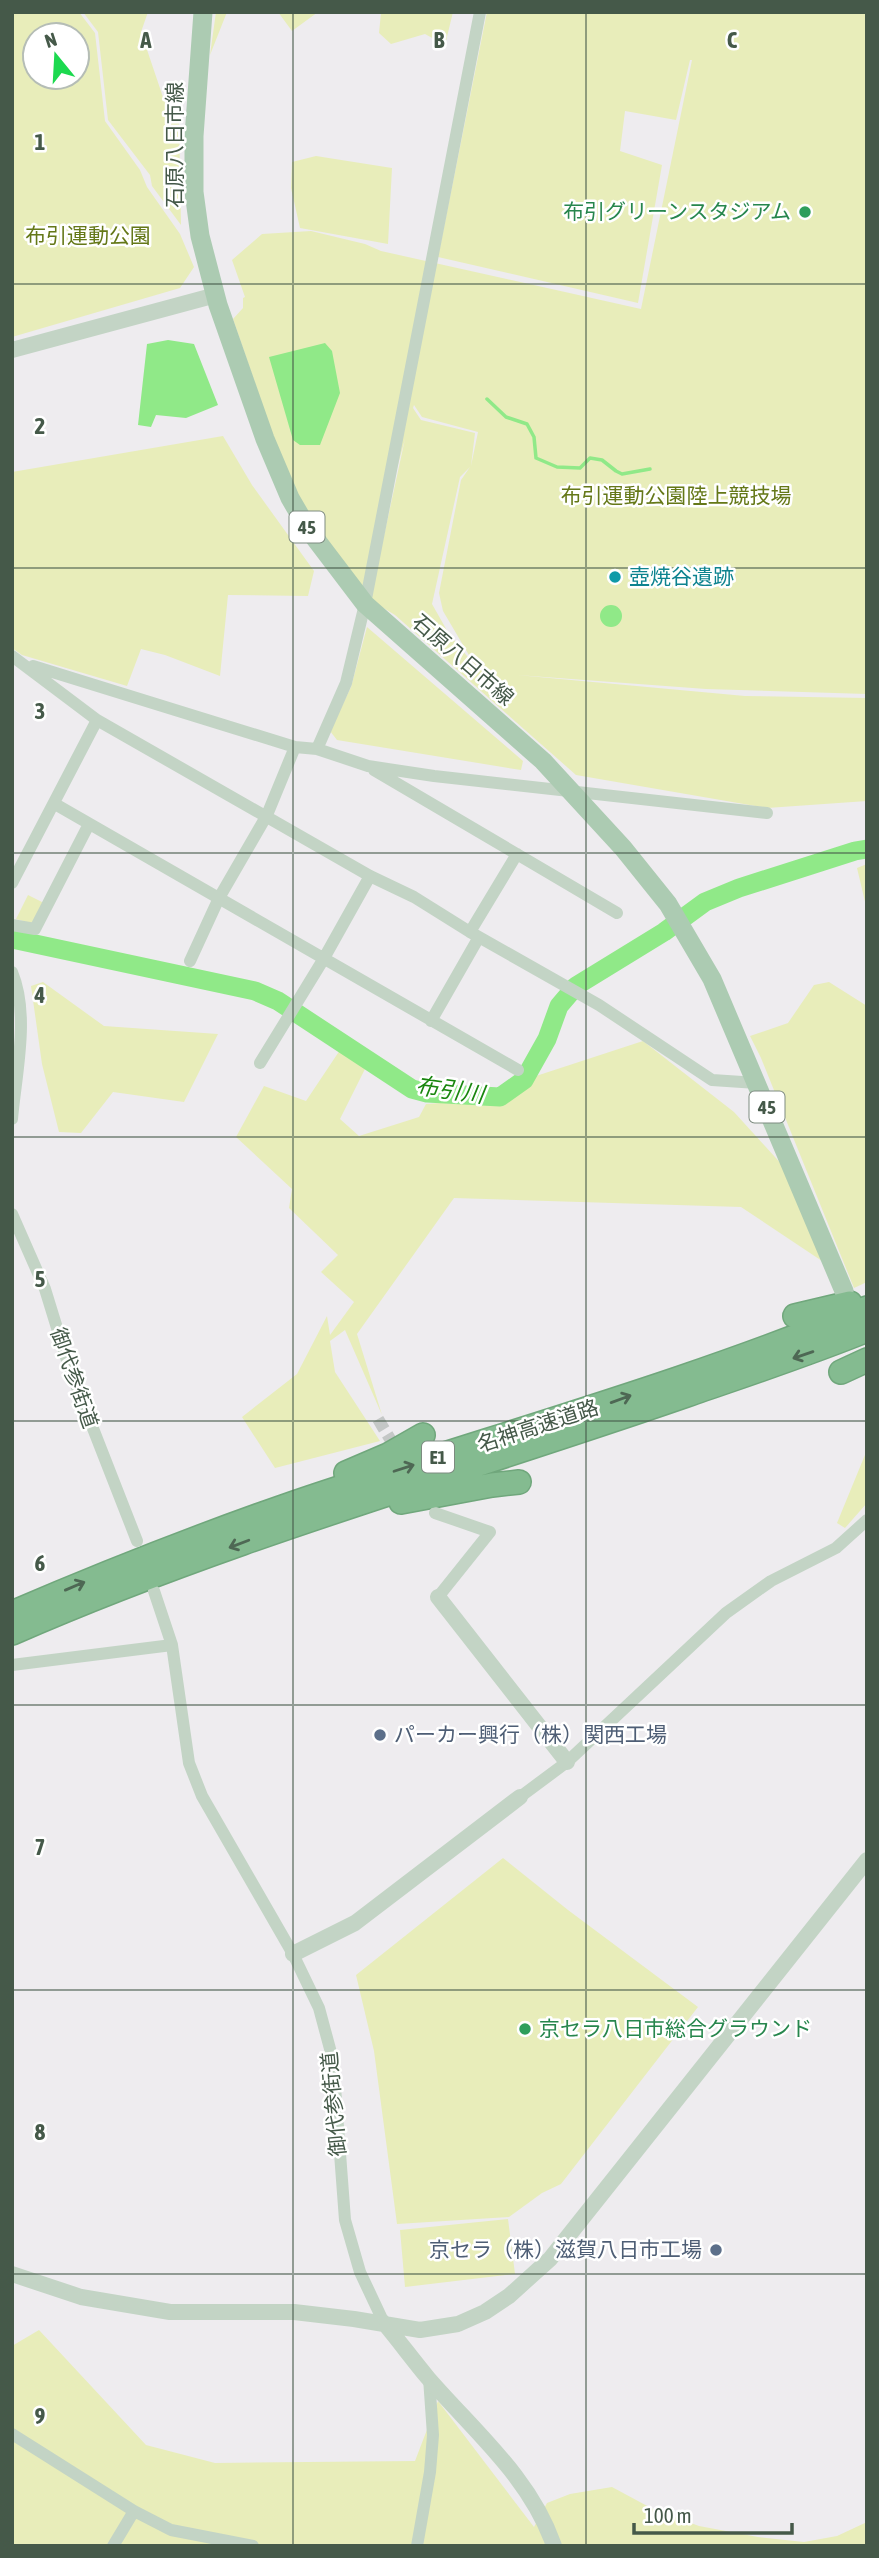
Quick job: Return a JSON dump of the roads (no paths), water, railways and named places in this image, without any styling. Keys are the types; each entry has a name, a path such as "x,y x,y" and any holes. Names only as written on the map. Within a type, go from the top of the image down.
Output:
{"highway":[{"path":"795,1316 867,1298"},
{"name":"名神高速道路","path":"12,1613 163,1551 295,1503 603,1405 817,1329 867,1308"},
{"name":"名神高速道路","path":"12,1633 104,1595 283,1528 611,1422 824,1348 867,1330"},
{"path":"841,1372 867,1360"},
{"path":"163,1551 388,1455 422,1435"},
{"path":"283,1528 305,1527 373,1507 519,1482"}],"main road":[{"name":"石原八日市線","path":"203,12 194,136 194,192 200,236 216,295 265,439 290,498 308,529 365,604 543,761 623,848 678,921 712,979 844,1291"}],"street":[{"path":"317,749 346,683 365,604 480,12"},
{"path":"12,350 216,295"},
{"path":"16,660 295,747 317,749 368,766 434,776 767,813"},
{"path":"16,660 97,720 370,876 414,897 474,935 573,990 712,1080 757,1083"},
{"path":"12,883 97,720"},
{"path":"190,961 219,898 267,815 295,747"},
{"path":"368,766 618,913"},
{"path":"55,804 518,1070"},
{"path":"12,925 35,929 89,824"},
{"path":"431,1021 517,854"},
{"path":"260,1063 370,876"},
{"path":"12,972 19,989 22,1009 12,1119"},
{"name":"御代参街道","path":"12,1214 45,1289 69,1367 137,1541"},
{"path":"435,1513 490,1532 438,1597 566,1762"},
{"path":"293,1954 355,1923 566,1762 726,1613 771,1581 835,1548 867,1520"},
{"name":"御代参街道","path":"153,1591 172,1645 189,1763 216,1824 293,1954 319,2008 333,2060 345,2220 360,2272 384,2323 519,2479 548,2528 554,2546"},
{"path":"12,1665 172,1645"},
{"path":"12,2273 81,2297 170,2312 294,2312 420,2330 458,2324 485,2312 509,2296 550,2259 867,1860"},
{"path":"417,2546 430,2472 433,2435 429,2378"},
{"path":"12,2434 134,2511 171,2530 253,2546"},
{"path":"113,2546 134,2511"}],"waterway":[{"path":"487,399 506,417 527,424 534,437 536,458 557,467 580,468 590,458 602,460 622,474 650,469"},
{"name":"布引川","path":"12,939 255,991 278,1001 412,1089 427,1093 500,1097 524,1080 547,1039 559,1006 576,986 664,932 705,902 739,888 867,849"}],"tunnel":[{"path":"378,1419 399,1454"}],"place":[{"name":"布引グリーンスタジアム","path":"805,212"},
{"name":"壺焼谷遺跡","path":"615,577"},
{"name":"パーカー興行（株）関西工場","path":"380,1735"},
{"name":"京セラ八日市総合グラウンド","path":"525,2029"},
{"name":"京セラ（株）滋賀八日市工場","path":"716,2250"}],"park label":[{"name":"布引運動公園","path":"88,236"},
{"name":"布引運動公園陸上競技場","path":"676,496"}]}
